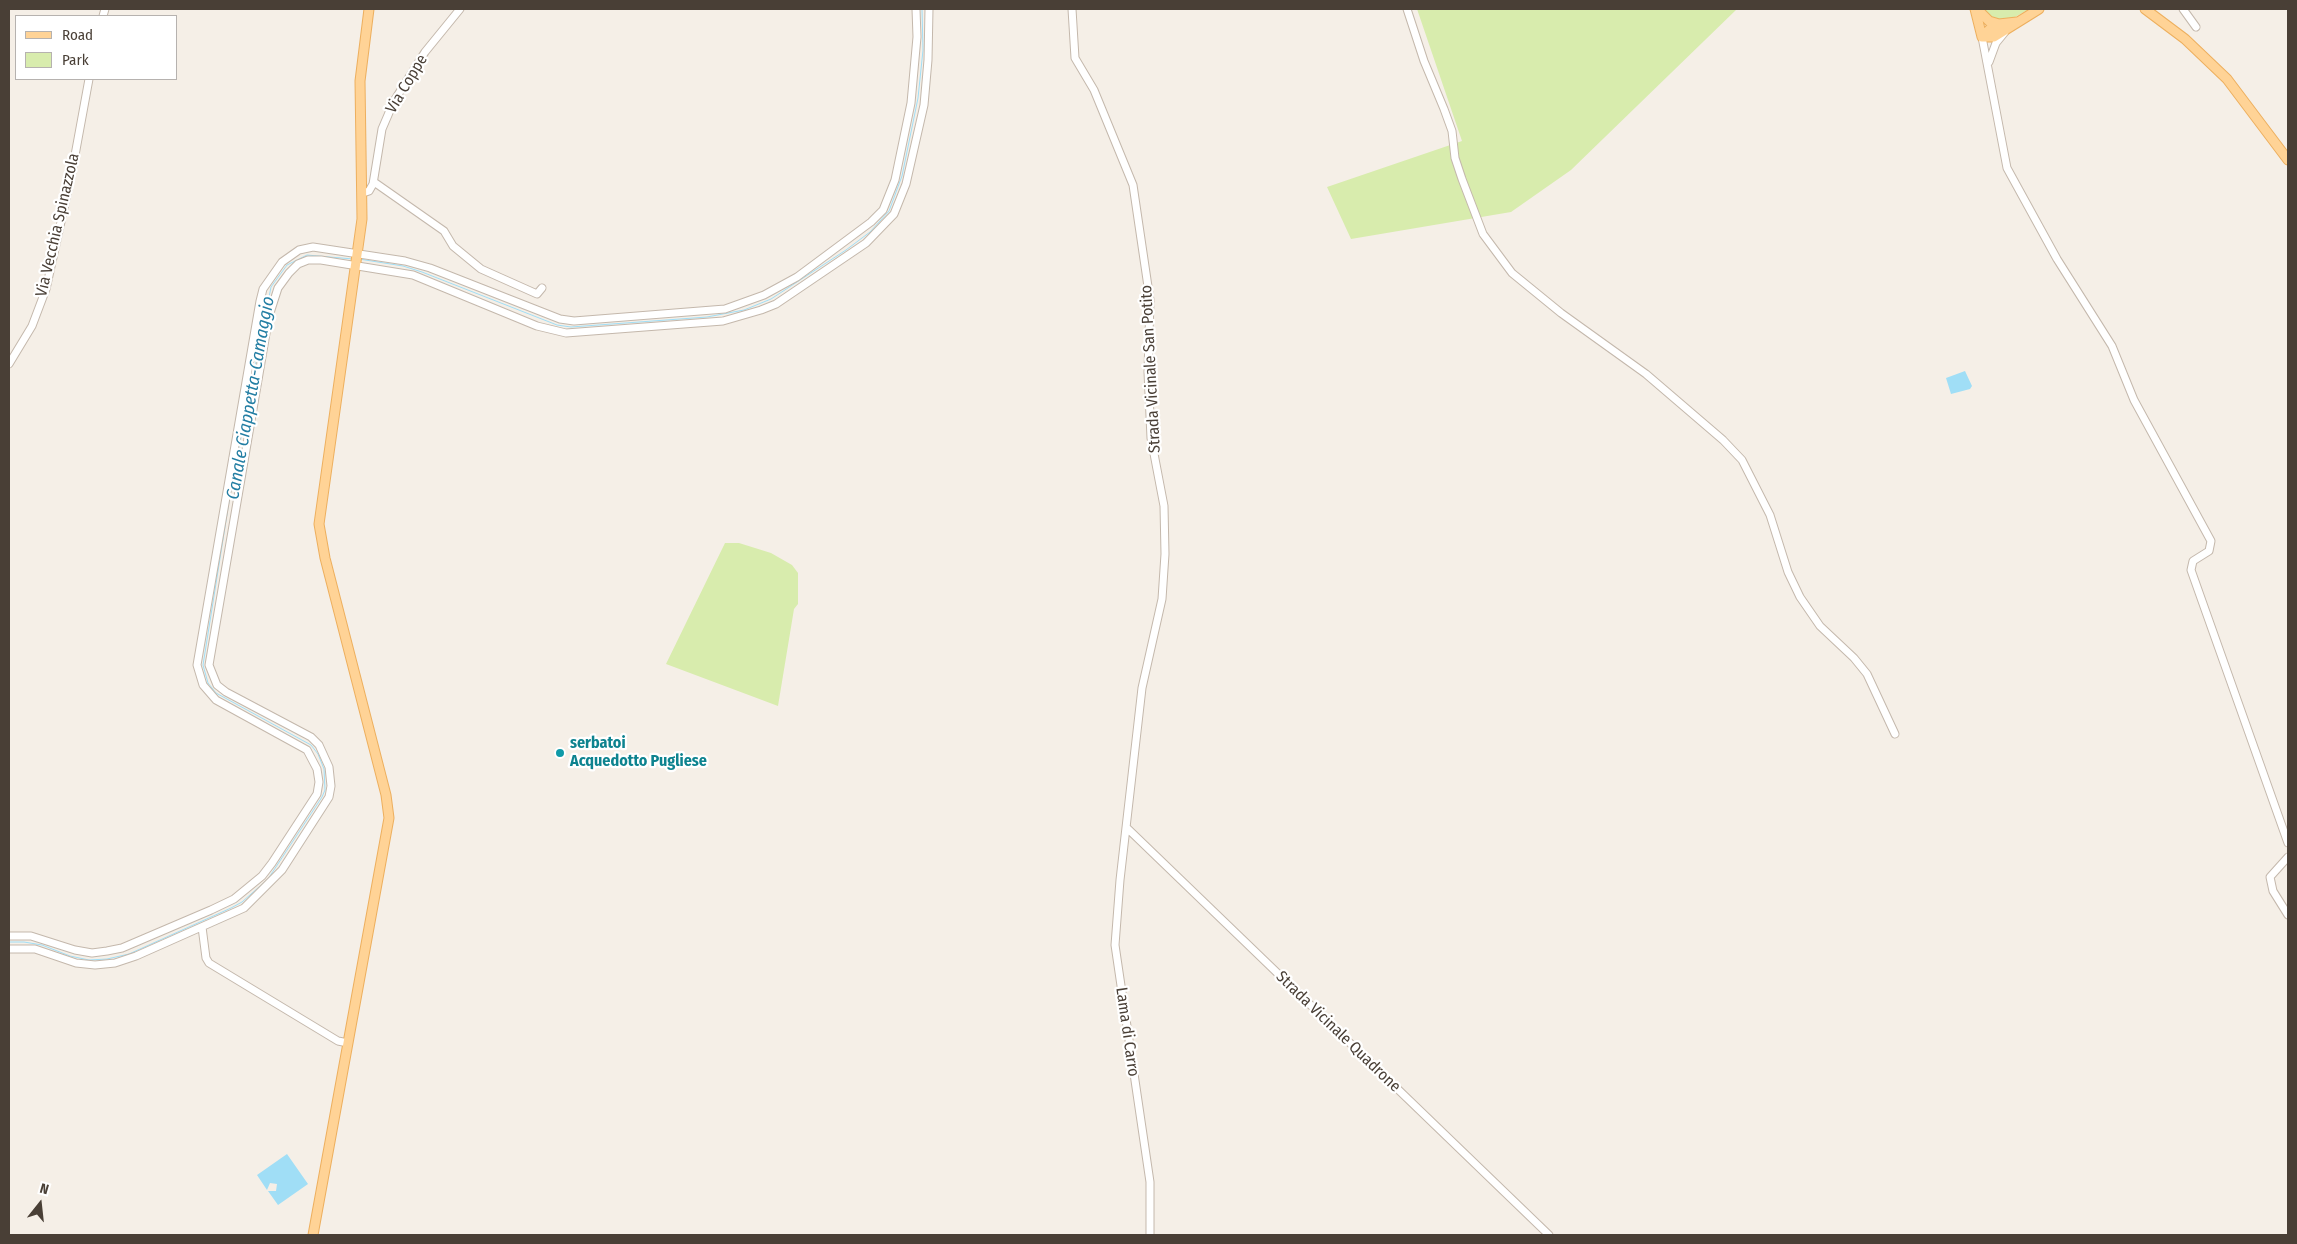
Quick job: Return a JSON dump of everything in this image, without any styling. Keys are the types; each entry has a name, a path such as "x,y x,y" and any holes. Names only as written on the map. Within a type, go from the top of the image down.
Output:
{"main road":[{"path":"314,1235 389,818 386,795 325,558 319,524 358,260 363,193 360,81 369,9"},
{"path":"1976,9 1989,21 2003,28"},
{"path":"1976,9 1982,37 1994,37 2003,28 2039,9"},
{"path":"2145,9 2185,39"},
{"path":"2157,9 2236,90 2288,160"}],"street":[{"name":"Via Coppe","path":"374,182 382,129 394,101 425,52 460,9"},
{"path":"9,948 35,949 76,963 95,965 115,963 136,956 244,908 282,870 329,797 331,782 324,754 315,741 226,692 217,685 209,665 273,298 278,288 295,266 308,260 416,263 560,319 574,321 725,309 764,295 797,276 858,232 883,210 891,195 905,141 911,104 917,37 916,9"},
{"path":"9,936 31,936 75,950 92,953 122,948 211,910 234,899 262,876 317,794 319,782 314,763 307,750 216,700 203,685 197,665 217,541 263,289 270,276 287,257 299,250 313,247 413,275 537,326 566,333 722,321 761,310 776,304 822,275 866,243 887,224 900,202 912,164 924,105 928,60 928,9"},
{"name":"Strada Vicinale San Potito","path":"1072,9 1075,58 1094,90 1133,185 1150,300 1148,372 1151,438 1164,506 1166,554 1162,599 1142,688 1127,828"},
{"path":"1407,9 1424,61 1452,131 1455,158 1483,234 1512,273 1561,313 1646,374 1723,440 1742,460 1770,515 1788,572 1800,596 1820,626 1854,658 1866,674 1895,734"},
{"path":"2183,9 2196,26"},
{"path":"1988,68 2003,28"},
{"path":"1982,37 2007,168 2058,258 2109,340 2134,400 2211,541 2209,550 2193,561 2191,570 2288,843"},
{"name":"Via Vecchia Spinazzola","path":"9,364 32,326 46,289 71,177 89,80"},
{"path":"911,104 924,105"},
{"path":"363,193 369,191 374,182 444,231 452,246 481,270 537,294 542,288"},
{"path":"858,232 866,243"},
{"path":"287,257 295,266"},
{"path":"495,308 500,296"},
{"path":"652,315 653,327"},
{"path":"240,418 251,420"},
{"path":"217,541 230,543"},
{"path":"203,685 214,678"},
{"path":"319,782 331,782"},
{"name":"Lama di Carro","path":"1127,828 1120,880 1115,945 1150,1182 1150,1235"},
{"name":"Strada Vicinale Quadrone","path":"1127,828 1549,1235"},
{"path":"2288,857 2270,877 2273,892 2288,915"},
{"path":"211,910 216,920"},
{"path":"202,927 206,958 209,963 338,1041 348,1043"},
{"path":"44,953 48,941"}],"green space":[{"path":"1417,9 1737,9 1571,170 1511,212 1351,239 1327,187 1462,141"},
{"path":"1981,9 2029,9 2008,21 1986,17"},
{"path":"725,543 739,543 771,553 792,565 798,573 798,604 794,609 778,706 666,664"}],"water":[{"path":"1965,371 1972,386 1970,389 1951,394 1946,378"},
{"path":"287,1154 308,1184 278,1205 268,1191 276,1191 277,1184 270,1183 267,1190 257,1175"}],"waterway":[{"name":"Canale Ciappetta-Camaggio","path":"359,259 403,266 422,272 557,325 571,327 707,317 744,310 771,299 846,250 870,232 889,211 902,176 918,98 923,50 922,9"},
{"name":"Canale Ciappetta-Camaggio","path":"9,942 42,945 70,956 89,960 107,959 129,954 231,908 242,902 268,879 322,797 325,790 324,769 318,754 311,745 216,693 208,683 203,665 232,483 271,287 287,265 307,255 353,259"}],"place":[{"name":"serbatoi Acquedotto Pugliese","path":"560,753"}]}
